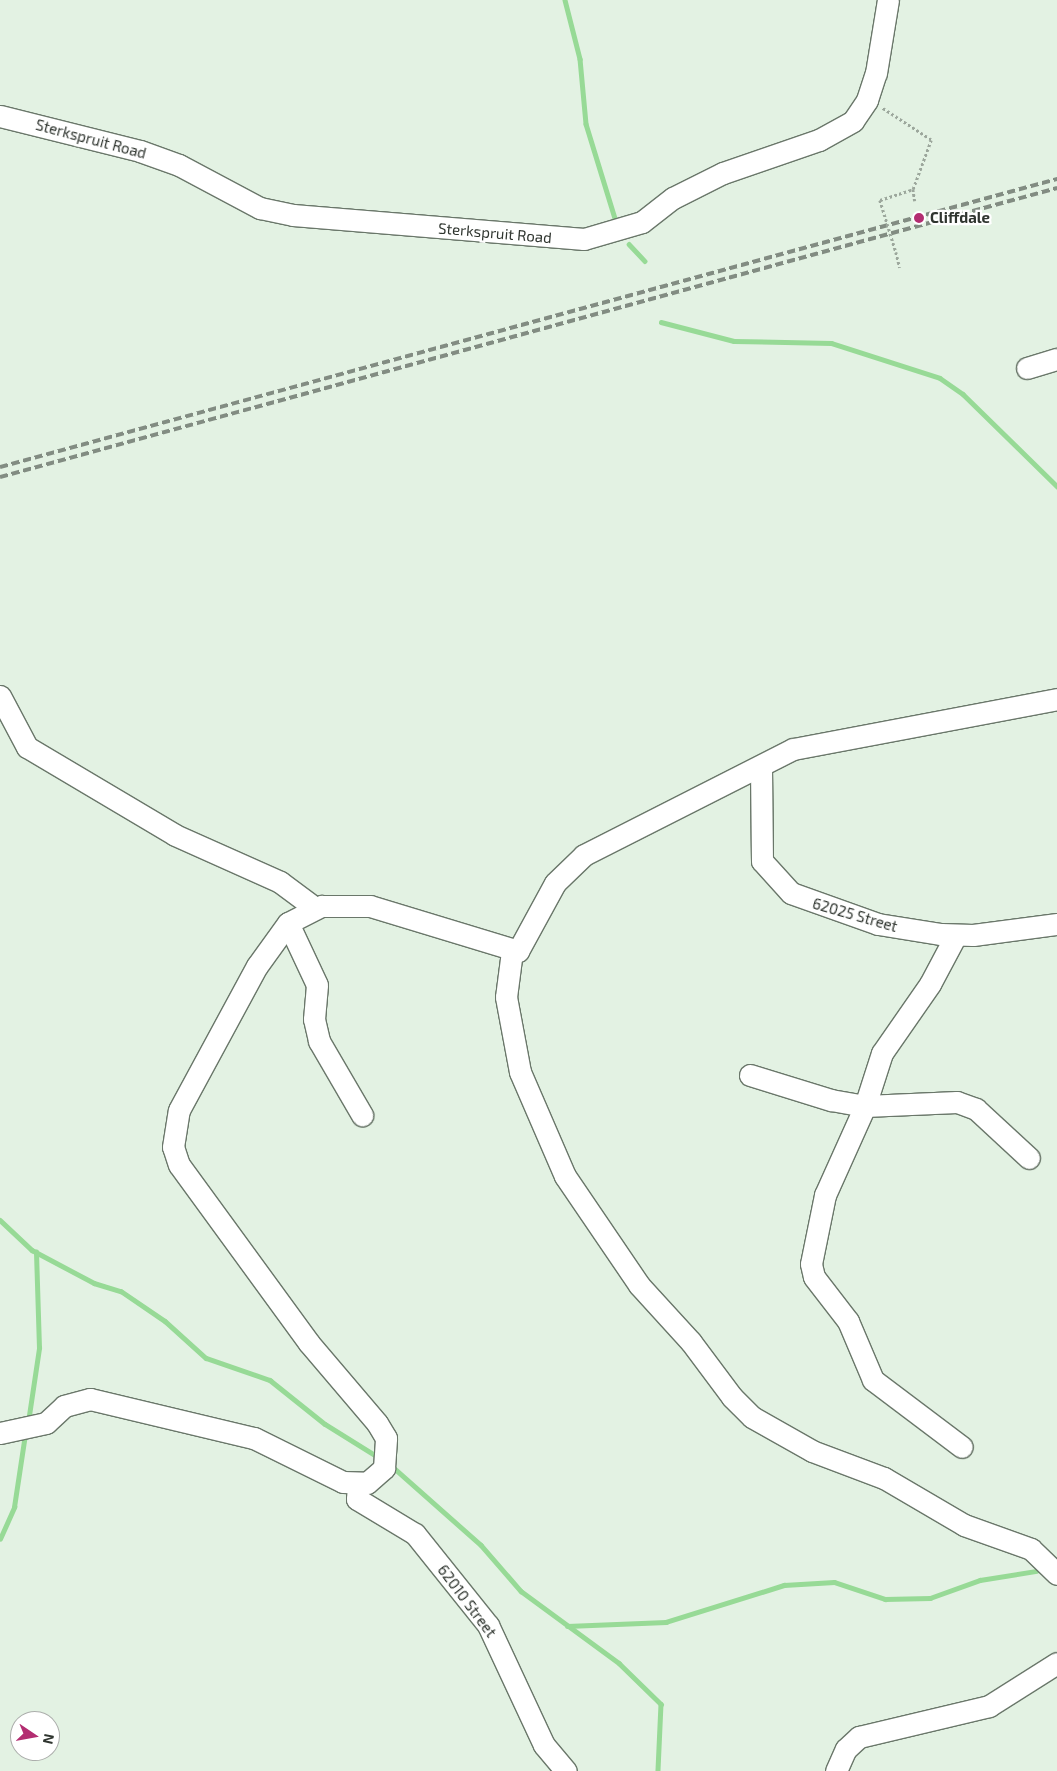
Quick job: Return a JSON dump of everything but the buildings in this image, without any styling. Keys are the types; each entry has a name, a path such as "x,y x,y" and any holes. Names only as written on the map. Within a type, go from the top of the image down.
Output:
{"street":[{"name":"Sterkspruit Road","path":"0,116 140,151 179,165 260,208 293,216 584,239 642,222 673,198 723,173 819,140 853,121 867,100 888,0"},
{"path":"1027,368 1057,358"},
{"path":"0,696 27,747 174,835 280,882 315,908"},
{"path":"0,1434 46,1423 74,1402 115,1402 254,1438 326,1474 358,1485 367,1483 384,1468 386,1438 289,1316 179,1165 173,1147 178,1110 257,966 288,923 315,908 370,906 512,951 522,948 555,883 597,847 807,743 1057,699"},
{"name":"62025 Street","path":"761,767 762,861 775,880 808,902 878,924 956,935 1057,924"},
{"path":"288,923 317,985 314,1019 319,1042 362,1115"},
{"path":"956,935 930,984 890,1035 865,1106 825,1195 814,1245 814,1277 848,1321 873,1380 962,1447"},
{"path":"512,951 506,997 520,1072 564,1176 639,1285 691,1342 732,1397 752,1417 812,1451 884,1478 964,1525 1032,1549 1057,1574"},
{"path":"750,1076 831,1100 865,1106 957,1102 976,1109 1029,1158"},
{"name":"62010 Street","path":"358,1485 356,1499 415,1534 488,1625 544,1745 566,1771"},
{"path":"836,1771 846,1748 859,1737 989,1706 1057,1663"}],"path":[{"path":"867,100 916,127 931,140 913,190 915,201"},
{"path":"900,268 880,200 913,190"}],"waterway":[{"path":"565,0 580,59 586,124 615,218"},
{"path":"629,244 645,261"},
{"path":"661,322 734,341 831,343 940,378 963,394 1057,486"},
{"path":"0,1220 32,1250 94,1283 121,1291 165,1321 206,1358 270,1380 325,1424 375,1455"},
{"path":"28,1422 39,1348 36,1252"},
{"path":"0,1539 14,1507 25,1434"},
{"path":"394,1468 481,1545 521,1591 619,1663 661,1704 658,1771"},
{"path":"567,1626 666,1622 784,1585 834,1582 885,1599 930,1598 980,1580 1036,1571"}],"railway":[{"path":"0,467 1057,179"},
{"path":"0,477 1057,188"}],"place":[{"name":"Cliffdale","path":"919,218"}]}
